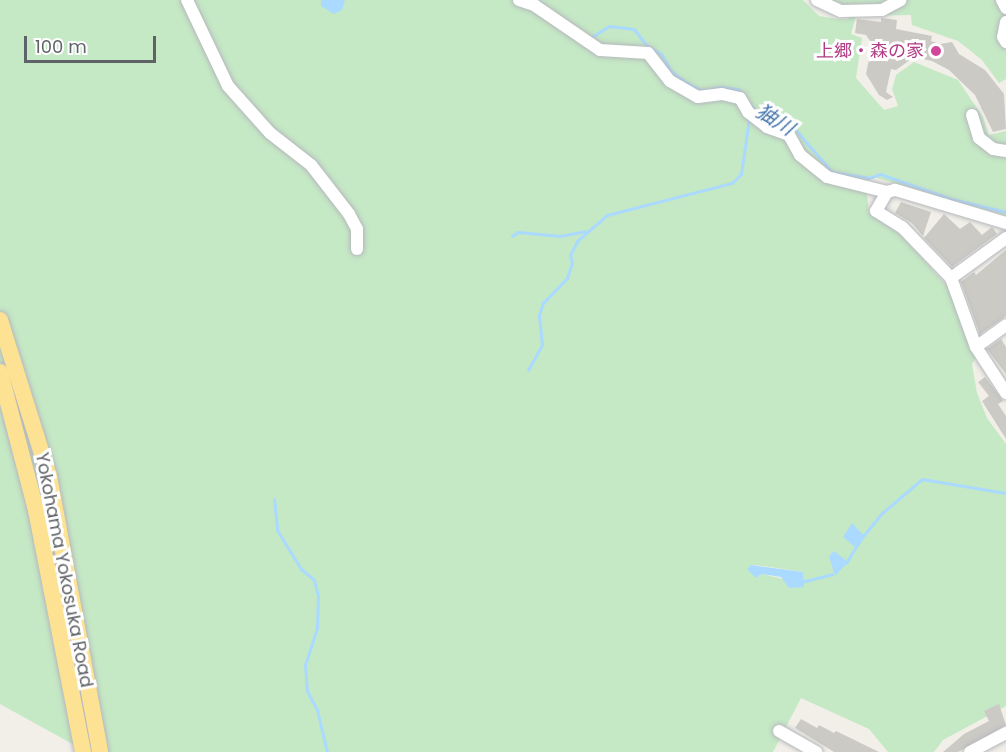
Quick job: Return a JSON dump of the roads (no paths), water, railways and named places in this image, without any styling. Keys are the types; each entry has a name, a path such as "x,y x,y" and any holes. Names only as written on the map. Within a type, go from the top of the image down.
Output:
{"highway":[{"name":"Yokohama Yokosuka Road","path":"0,320 49,476 100,752"},
{"name":"Yokohama Yokosuka Road","path":"0,372 36,510 83,752"}],"street":[{"path":"187,0 228,86 270,133 312,165 350,214 357,228 357,249"},
{"path":"519,0 534,5 600,50 648,53 670,81 698,97 722,94 741,98 751,115 789,135 800,155 827,177 887,192 895,190 1006,223"},
{"path":"818,0 841,11 882,10 901,0"},
{"path":"1002,0 1006,8"},
{"path":"1006,22 1003,37 1006,42"},
{"path":"972,115 979,138 993,148 1006,152"},
{"path":"887,192 876,211 914,238 951,278 976,347 1006,393"},
{"path":"951,278 1006,238"},
{"path":"976,347 1006,325"},
{"path":"779,731 816,752"},
{"path":"970,752 1006,733"}],"water":[{"path":"321,0 345,0 342,10 334,14 321,6"},
{"path":"852,523 865,537 857,549 843,537"},
{"path":"834,551 848,562 835,576 829,556"},
{"path":"751,565 803,572 804,587 789,588 781,577 762,574 756,578 747,569"}],"waterway":[{"name":"㹨川","path":"590,38 609,26 634,29 646,45 661,54 672,72 687,83 703,91 720,87 738,89 755,111"},
{"name":"㹨川","path":"763,116 793,127 832,172 869,178 880,174 952,199 1006,212"},
{"path":"528,370 542,345 539,315 543,303 567,278 572,263 570,255 577,241 607,215 732,183 741,174 749,119"},
{"path":"512,236 518,232 560,236 585,231"},
{"path":"864,535 882,513 922,479 1006,493"},
{"path":"274,499 277,530 301,569 314,580 318,596 317,628 305,664 307,691 317,710 327,752"},
{"path":"846,563 855,548"},
{"path":"801,582 832,574"}],"place":[{"name":"上郷・森の家","path":"936,51"}]}
